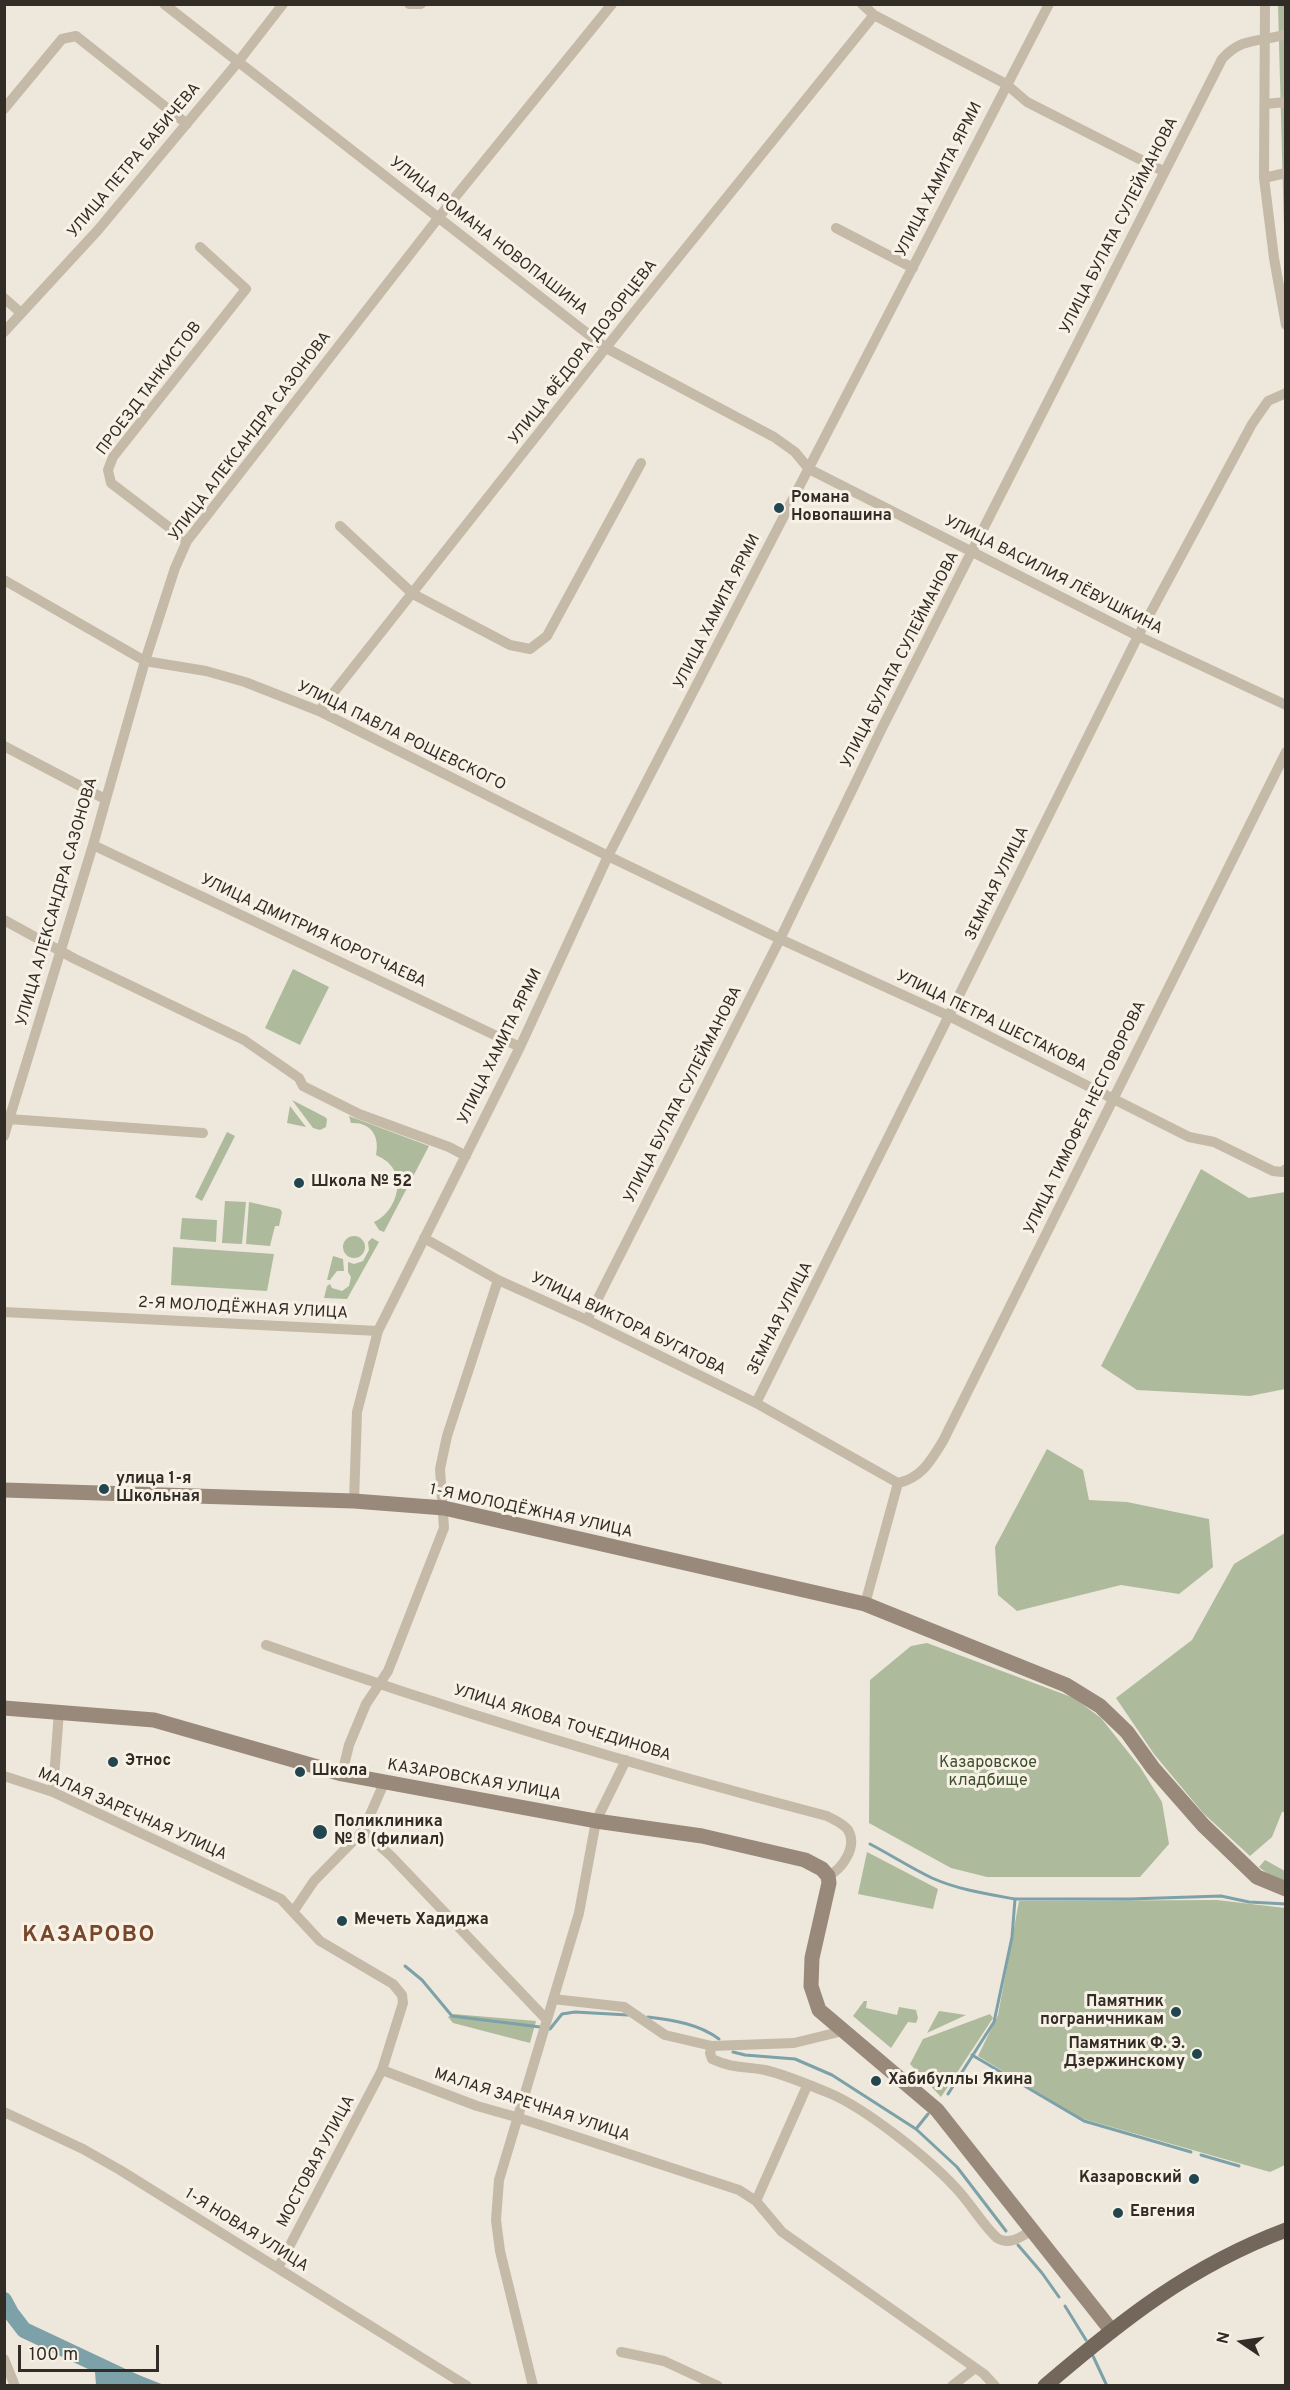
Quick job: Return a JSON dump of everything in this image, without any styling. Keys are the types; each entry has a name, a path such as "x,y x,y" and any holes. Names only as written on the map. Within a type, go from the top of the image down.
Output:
{"main road":[{"path":"1045,2385 1111,2330 1189,2276 1230,2253 1286,2230"}],"street":[{"name":"УЛИЦА РОМАНА НОВОПАШИНА","path":"164,4 606,348 774,437 795,452 809,469"},
{"name":"УЛИЦА ПЕТРА БАБИЧЕВА","path":"4,332 98,230 238,62 283,4"},
{"path":"409,4 421,4"},
{"name":"УЛИЦА АЛЕКСАНДРА САЗОНОВА","path":"4,1136 7,1118 93,845 145,661 175,568 187,542 439,217 612,4"},
{"path":"862,4 874,15 1006,84 1027,102 1163,171"},
{"name":"УЛИЦА ХАМИТА ЯРМИ","path":"424,1238 520,1047 608,856 1049,4"},
{"path":"1265,4 1264,178 1274,258 1286,326"},
{"name":"УЛИЦА ФЁДОРА ДОЗОРЦЕВА","path":"319,711 606,348 874,15"},
{"name":"УЛИЦА БУЛАТА СУЛЕЙМАНОВА","path":"587,1320 780,939 881,730 973,553 1163,171 1222,59 1230,50 1252,39 1286,34"},
{"path":"4,109 62,39 76,36 187,124"},
{"path":"1265,104 1286,102"},
{"path":"1264,178 1286,173"},
{"path":"836,228 913,268"},
{"name":"ПРОЕЗД ТАНКИСТОВ","path":"187,542 111,483 108,470 113,457 246,289 200,248"},
{"path":"1274,258 1286,257"},
{"path":"4,298 21,313"},
{"name":"ЗЕМНАЯ УЛИЦА","path":"756,1403 1138,636 1252,423 1268,401 1286,393"},
{"path":"340,526 413,594 510,645 530,649 548,636 641,463"},
{"name":"УЛИЦА ВАСИЛИЯ ЛЁВУШКИНА","path":"809,469 1138,636 1286,705"},
{"name":"УЛИЦА ПАВЛА РОЩЕВСКОГО","path":"4,580 145,661 206,671 244,682 319,711 608,856 780,939"},
{"path":"4,746 105,799"},
{"name":"УЛИЦА ТИМОФЕЯ НЕСГОВОРОВА","path":"898,1483 910,1480 926,1468 943,1441 1286,752"},
{"name":"УЛИЦА ДМИТРИЯ КОРОТЧАЕВА","path":"93,845 520,1047"},
{"path":"4,920 244,1040 299,1078 303,1086 359,1114 466,1156"},
{"name":"УЛИЦА ПЕТРА ШЕСТАКОВА","path":"780,939 949,1016 1189,1137 1214,1142 1273,1171 1282,1172 1286,1169"},
{"path":"7,1118 203,1133"},
{"path":"354,1501 357,1412 378,1331 424,1238"},
{"name":"УЛИЦА ВИКТОРА БУГАТОВА","path":"424,1238 498,1280 587,1320 756,1403 898,1483"},
{"path":"342,1774 349,1745 366,1704 380,1685 444,1528 440,1469 447,1436 498,1280"},
{"name":"2-Я МОЛОДЁЖНАЯ УЛИЦА","path":"4,1312 378,1331"},
{"path":"865,1604 898,1483"},
{"name":"1-Я МОЛОДЁЖНАЯ УЛИЦА","path":"4,1490 354,1501 444,1508 865,1604 1066,1685 1100,1706 1127,1732 1153,1768 1203,1825 1257,1877 1286,1889"},
{"name":"УЛИЦА ЯКОВА ТОЧЕДИНОВА","path":"266,1645 380,1685 626,1760 827,1816 841,1823 848,1830 850,1843 847,1858 838,1871 828,1876"},
{"name":"КАЗАРОВСКАЯ УЛИЦА","path":"4,1708 154,1720 342,1774 384,1783 596,1821 702,1836 805,1860 822,1869 828,1876"},
{"path":"53,1792 59,1711"},
{"path":"533,2385 500,2251 496,2220 499,2180 579,1913 596,1821 626,1760"},
{"name":"МАЛАЯ ЗАРЕЧНАЯ УЛИЦА","path":"4,1776 53,1792 281,1899 320,1941 393,1984 402,1995 403,2003 382,2070 477,2106 739,2190 756,2201 782,2232 975,2368 995,2385"},
{"path":"293,1912 314,1881 363,1831 384,1783"},
{"path":"363,1831 391,1856 546,2019"},
{"path":"828,1876 827,1896 812,1958 811,1986 819,2010 937,2110 1111,2330"},
{"path":"553,1999 624,2007 665,2035 712,2046 794,2043 843,2031"},
{"path":"712,2046 710,2053 712,2059 733,2067 765,2070 831,2094 855,2108 922,2157 955,2186 997,2238 1010,2242 1034,2230"},
{"name":"МОСТОВАЯ УЛИЦА","path":"278,2268 382,2070"},
{"path":"756,2201 807,2086"},
{"name":"1-Я НОВАЯ УЛИЦА","path":"4,2112 120,2170 467,2385"},
{"path":"621,2352 664,2361 718,2385"},
{"path":"4,2359 14,2385"},
{"path":"952,2385 975,2368"}],"green space":[{"path":"1278,5 1286,5 1285,234 1284,228"},
{"path":"293,969 329,987 300,1045 265,1028"},
{"path":"292,1100 325,1117 326,1127 320,1130 313,1128"},
{"path":"290,1106 306,1127 287,1123"},
{"path":"349,1116 429,1146 384,1232 379,1230 374,1222 387,1213 395,1198 396,1174 389,1163 376,1155 377,1142 369,1128 358,1123 351,1123"},
{"path":"227,1132 235,1136 202,1201 195,1197"},
{"path":"1201,1169 1249,1198 1285,1192 1285,1389 1250,1396 1137,1390 1101,1366"},
{"path":"225,1201 246,1202 242,1244 222,1243"},
{"path":"249,1202 280,1209 282,1212 279,1226 275,1226 270,1246 246,1244"},
{"path":"182,1218 217,1220 216,1242 180,1239"},
{"path":"354,1236 362,1239 365,1247 362,1255 354,1258 346,1255 343,1247 346,1239"},
{"path":"372,1238 379,1242 347,1299 324,1298 327,1286 330,1284 332,1288 342,1291 349,1286 351,1277 348,1272 348,1262 354,1264 363,1261 369,1250 368,1242"},
{"path":"173,1247 274,1254 267,1291 171,1285"},
{"path":"333,1256 343,1259 344,1271 337,1271 330,1280 327,1280"},
{"path":"1047,1449 1083,1470 1089,1500 1127,1502 1209,1519 1213,1567 1179,1594 1121,1585 1017,1611 998,1595 995,1547"},
{"path":"1285,1533 1285,1812 1282,1812 1272,1837 1250,1856 1203,1813 1154,1754 1116,1698 1192,1640 1234,1564"},
{"name":"Казаровское кладбище","path":"927,1643 1074,1698 1101,1718 1140,1767 1162,1802 1169,1844 1140,1877 987,1877 951,1868 869,1823 870,1680 911,1646"},
{"path":"867,1852 938,1889 933,1909 858,1894"},
{"path":"1265,1860 1285,1871 1285,1884 1275,1880 1259,1867"},
{"path":"1217,1900 1285,1908 1285,2165 1270,2172 1080,2118 978,2056 998,2015 1019,1901"},
{"path":"864,2001 867,2001 866,2008 897,2015 899,2007 916,2010 918,2018 916,2023 908,2022 891,2048 853,2016"},
{"path":"939,2011 966,2015 927,2033"},
{"path":"453,2014 536,2021 530,2043 453,2023 448,2017"},
{"path":"990,2014 993,2018 941,2097 910,2064 923,2039"}],"water":[{"path":"88,2355 164,2385 96,2385 95,2372 82,2364"}],"waterway":[{"path":"870,1844 924,1874 952,1886 1015,1899"},
{"path":"948,2094 994,2022 1012,1937 1015,1899 1221,1896 1249,1902 1286,1904"},
{"path":"405,1966 422,1980 452,2016 540,2027"},
{"path":"550,2029 562,2014 575,2012 628,2015"},
{"path":"648,2017 694,2026 719,2039"},
{"path":"733,2052 795,2059 832,2075 916,2129 957,2167 1006,2231"},
{"path":"972,2055 1084,2121 1191,2152"},
{"path":"916,2129 928,2114"},
{"path":"1201,2155 1239,2166"},
{"path":"1018,2245 1059,2297"},
{"path":"4,2300 24,2330 143,2386"},
{"path":"1065,2306 1086,2340"},
{"path":"1093,2356 1107,2386"}],"place":[{"name":"Романа Новопашина","path":"779,508"},
{"name":"Школа № 52","path":"299,1183"},
{"name":"улица 1-я Школьная","path":"104,1489"},
{"name":"Этнос","path":"113,1762"},
{"name":"Школа","path":"300,1772"},
{"name":"Поликлиника № 8 (филиал)","path":"320,1832"},
{"name":"Мечеть Хадиджа","path":"342,1921"},
{"name":"Памятник пограничникам","path":"1176,2012"},
{"name":"Памятник Ф. Э. Дзержинскому","path":"1197,2054"},
{"name":"Хабибуллы Якина","path":"876,2081"},
{"name":"Казаровский","path":"1194,2179"},
{"name":"Евгения","path":"1118,2213"}],"district":[{"name":"КАЗАРОВО","path":"89,1937"}]}
